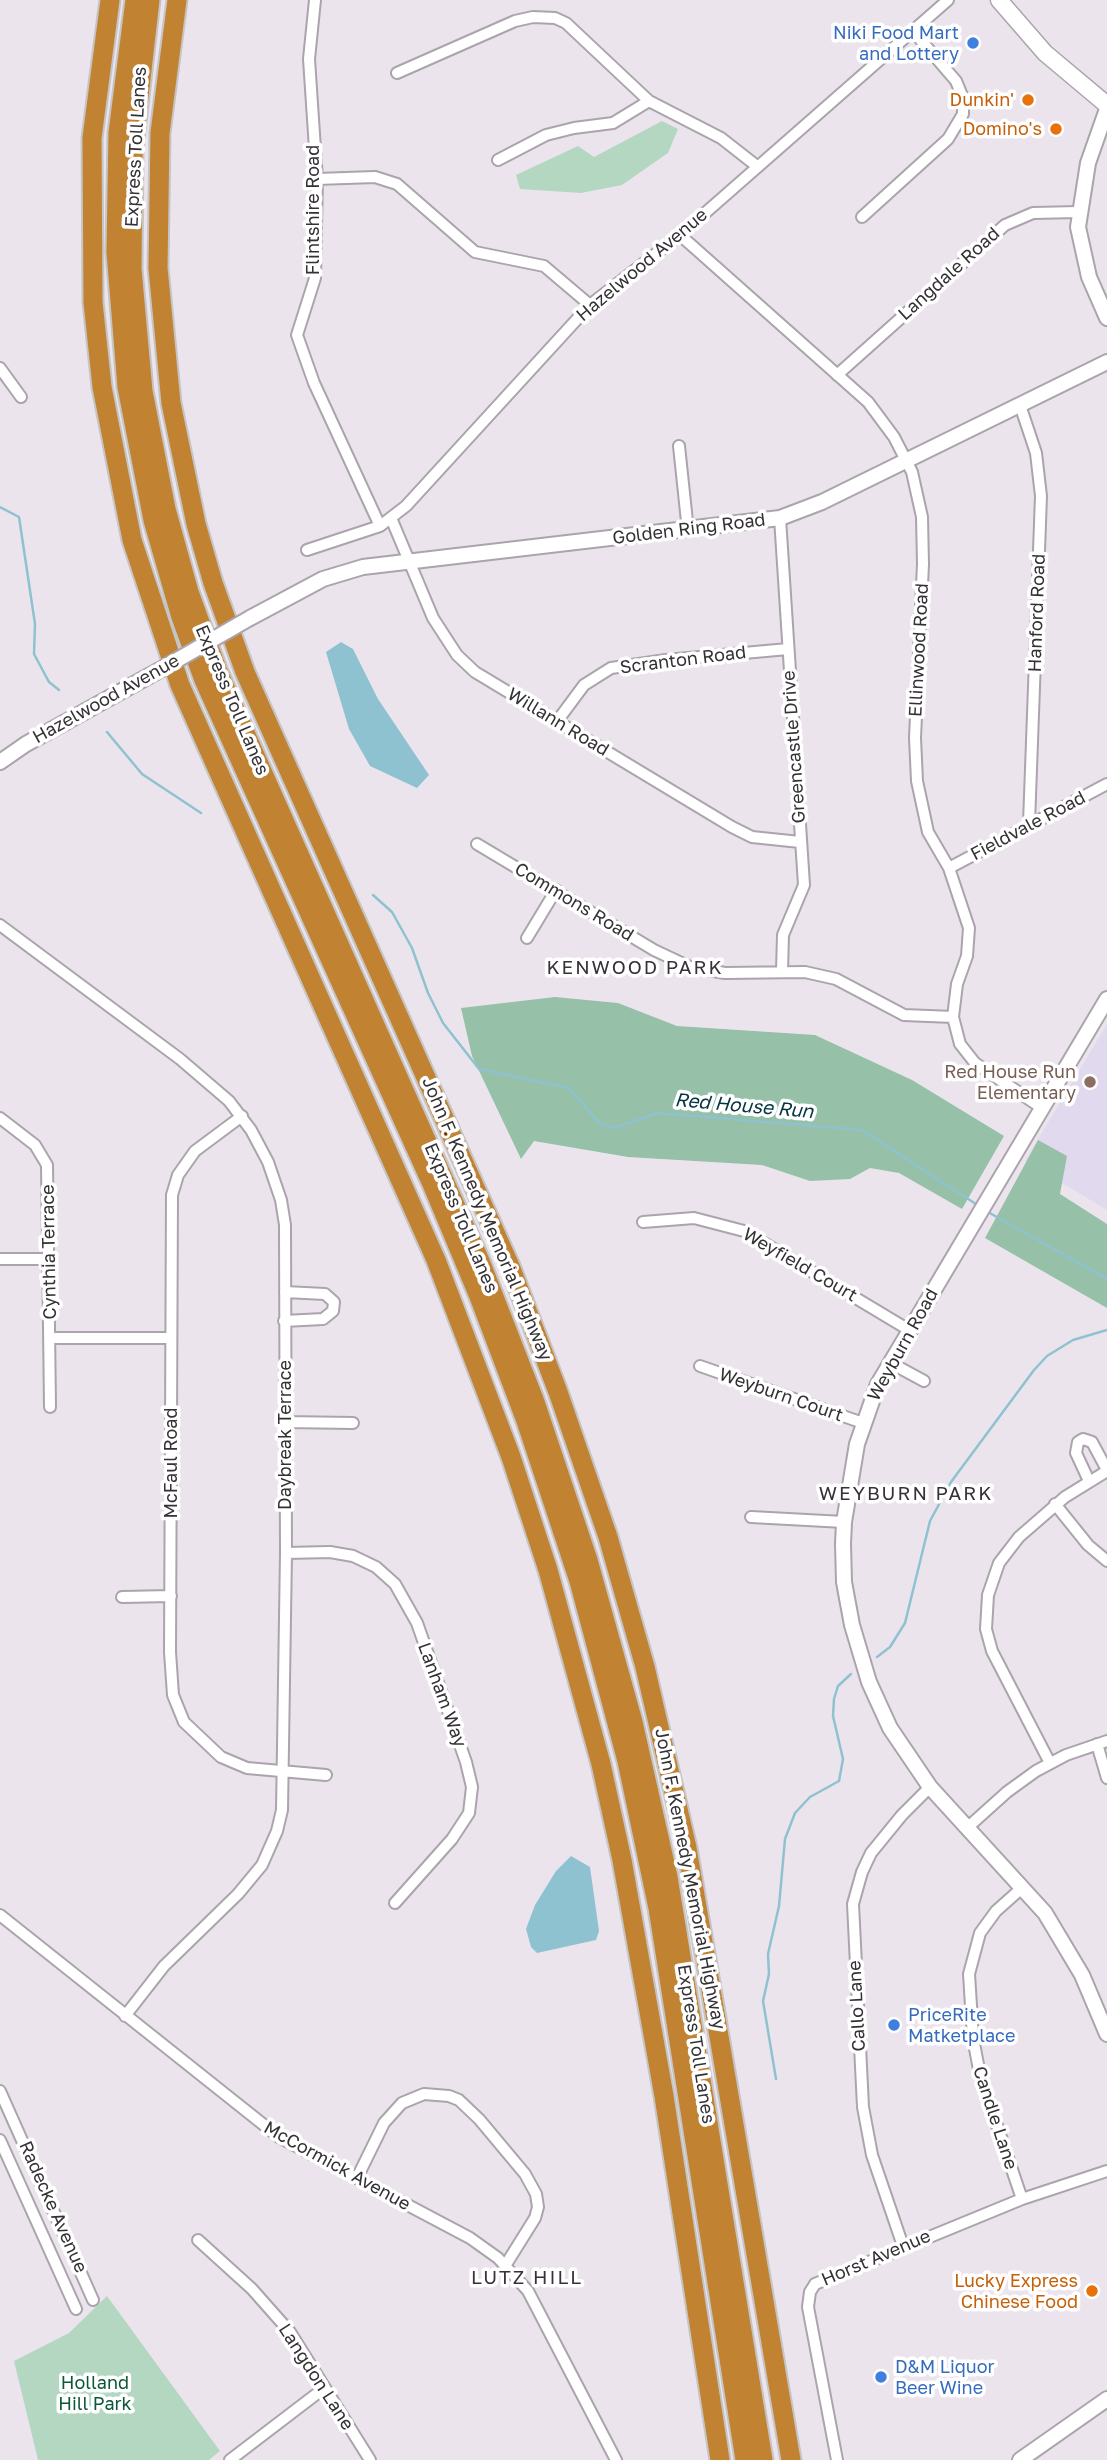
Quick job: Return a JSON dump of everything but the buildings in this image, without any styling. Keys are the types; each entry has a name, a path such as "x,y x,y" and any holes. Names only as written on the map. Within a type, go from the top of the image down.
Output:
{"highway":[{"path":"102,0 92,138 93,290 102,387 132,540 153,612 180,685 451,1297 511,1457 574,1659 601,1764 639,1952 720,2460"},
{"path":"92,138 110,0"},
{"name":"Express Toll Lanes","path":"135,0 118,133 116,252 127,387 153,520 181,617 204,680 426,1172 478,1294 530,1431 579,1581 627,1761 658,1908 745,2460"},
{"name":"Express Toll Lanes","path":"150,0 133,149 132,269 142,382 166,509 189,592 218,672 454,1199 505,1323 546,1434 593,1577 633,1722 668,1877 763,2460"},
{"name":"John F. Kennedy Memorial Highway","path":"177,0 159,141 158,260 171,403 196,524 216,592 245,673 510,1266 558,1392 608,1537 648,1680 687,1848 791,2460"}],"main road":[{"path":"999,0 1045,53 1107,107"}],"street":[{"name":"Flintshire Road","path":"315,0 309,59 317,179 315,278 298,328 299,347 380,526"},
{"name":"Hazelwood Avenue","path":"307,550 380,526 406,506 590,305 680,235 948,0"},
{"path":"397,73 497,28 524,19 546,16 566,23 649,101 720,138 758,167"},
{"path":"862,216 948,139 963,114 963,98 956,81 913,31"},
{"path":"498,160 546,135 613,123 649,101"},
{"path":"1107,107 1088,163 1079,212 1085,262 1107,318"},
{"path":"317,179 375,177 397,184 475,252 544,266 590,305"},
{"name":"Langdale Road","path":"837,375 1005,225 1033,214 1079,212"},
{"name":"Ellinwood Road","path":"680,235 875,411 906,460 918,491 923,535 915,738 917,781 928,832 949,868 965,911 969,943 954,999 953,1017 960,1044 975,1063 1042,1108"},
{"name":"Golden Ring Road","path":"250,618 323,579 363,567 688,531 780,518 822,502 1107,362"},
{"path":"0,368 21,397"},
{"name":"Hanford Road","path":"1020,405 1036,453 1041,496 1030,823"},
{"path":"679,446 688,531"},
{"name":"Willann Road","path":"391,518 433,618 457,655 485,678 744,833 776,841 800,842"},
{"name":"Greencastle Drive","path":"780,518 804,885 783,935 782,971"},
{"name":"Hazelwood Avenue","path":"0,762 34,739 250,618"},
{"name":"Scranton Road","path":"558,720 584,685 611,668 788,649"},
{"name":"Fieldvale Road","path":"949,868 1107,784"},
{"name":"Commons Road","path":"477,844 654,950 690,967 725,973 782,971 836,979 904,1015 953,1017"},
{"path":"527,938 556,890"},
{"name":"Daybreak Terrace","path":"0,925 205,1078 242,1116 263,1151 281,1200 285,1236 286,1553 284,1771 277,1831 262,1865 238,1894 164,1966 125,2016"},
{"name":"Weyburn Road","path":"1107,999 889,1362 863,1423 851,1469 844,1522 845,1582 859,1653 882,1713 910,1761 930,1787 1045,1913 1072,1956 1107,2034"},
{"name":"McFaul Road","path":"242,1116 195,1151 174,1183 170,1338 171,1676 177,1708 184,1722 210,1749 234,1764 327,1775"},
{"name":"Cynthia Terrace","path":"0,1118 35,1145 47,1165 50,1407"},
{"name":"Weyfield Court","path":"643,1222 694,1218 744,1231 909,1330"},
{"path":"0,1259 48,1259"},
{"path":"284,1321 323,1319 333,1311 334,1302 325,1294 285,1292"},
{"path":"51,1338 170,1338"},
{"path":"889,1362 923,1381"},
{"name":"Weyburn Court","path":"699,1366 863,1423"},
{"path":"285,1423 354,1423"},
{"path":"1050,1763 992,1651 986,1617 991,1584 1005,1553 1055,1504 1107,1471 1092,1442 1083,1439 1078,1442 1076,1453 1089,1481"},
{"path":"1055,1504 1088,1545 1107,1561"},
{"path":"751,1517 844,1522"},
{"name":"Lanham Way","path":"286,1553 330,1552 353,1556 376,1567 395,1584 417,1623 466,1762 472,1787 469,1813 452,1839 395,1903"},
{"path":"122,1597 171,1596"},
{"path":"967,1828 1007,1791 1050,1763 1102,1743 1107,1778"},
{"name":"Callo Lane","path":"903,2246 872,2155 863,2106 853,1904 862,1872 871,1853 902,1815 930,1787"},
{"name":"Candle Lane","path":"1022,2199 979,2075 973,2038 969,1974 980,1933 996,1911 1023,1887"},
{"name":"McCormick Avenue","path":"0,1915 278,2137 470,2238 505,2266 528,2291 616,2460"},
{"name":"Radecke Avenue","path":"0,2091 93,2300"},
{"path":"357,2178 384,2123 402,2102 424,2094 449,2096 459,2100 525,2174 536,2194 536,2218 505,2266"},
{"name":"Radecke Avenue","path":"0,2140 76,2309"},
{"name":"Horst Avenue","path":"837,2460 810,2318 810,2292 821,2280 1022,2199 1107,2171"},
{"name":"Langdon Lane","path":"198,2241 251,2289 284,2325 370,2460"},
{"name":"Radecke Avenue","path":"69,2293 88,2284"},
{"path":"230,2460 323,2389"},
{"path":"1020,2460 1107,2399"}],"shaded area":[{"name":"Red House Run Elementary","path":"1107,1024 1107,1210 1025,1161"}],"green space":[{"path":"662,121 678,129 668,153 622,185 581,193 520,189 516,175 578,146 594,157"},
{"path":"555,997 618,1003 677,1026 815,1035 912,1080 1004,1136 962,1209 899,1173 870,1168 850,1179 810,1181 762,1165 628,1157 534,1141 521,1159 472,1056 461,1008"},
{"path":"1038,1140 1067,1156 1060,1194 1107,1224 1107,1308 985,1238"},
{"name":"Holland Hill Park","path":"107,2296 220,2451 209,2460 38,2460 14,2361 69,2333"}],"water":[{"path":"341,642 353,649 378,699 429,775 417,788 370,766 349,729 326,652"},
{"path":"571,1856 590,1867 599,1931 596,1940 537,1953 531,1947 526,1929 535,1905 556,1871"}],"waterway":[{"name":"Red House Run","path":"0,507 19,517 35,624 34,654 49,682 59,690"},
{"name":"Red House Run","path":"107,732 142,774 201,813"},
{"name":"Red House Run","path":"373,895 392,912 412,948 428,993 443,1023 479,1069 569,1088 599,1123 614,1128 658,1113 862,1130 979,1206"},
{"name":"Red House Run","path":"988,1212 1107,1279"},
{"path":"877,1657 890,1647 905,1623 930,1521 951,1482 1047,1356 1073,1340 1107,1330"},
{"path":"776,2079 763,2001 769,1974 768,1954 779,1906 785,1839 795,1813 810,1797 839,1781 843,1759 833,1716 834,1699 838,1686 851,1674"}],"place":[{"name":"Niki Food Mart and Lottery","path":"973,43"},
{"name":"Dunkin'","path":"1028,100"},
{"name":"Domino's","path":"1056,129"},
{"name":"Red House Run Elementary","path":"1090,1082"},
{"name":"PriceRite Matketplace","path":"894,2025"},
{"name":"Lucky Express Chinese Food","path":"1092,2291"},
{"name":"D&M Liquor Beer Wine","path":"881,2377"}],"district":[{"name":"KENWOOD PARK","path":"635,968"},
{"name":"WEYBURN PARK","path":"906,1494"},
{"name":"LUTZ HILL","path":"527,2278"}]}
